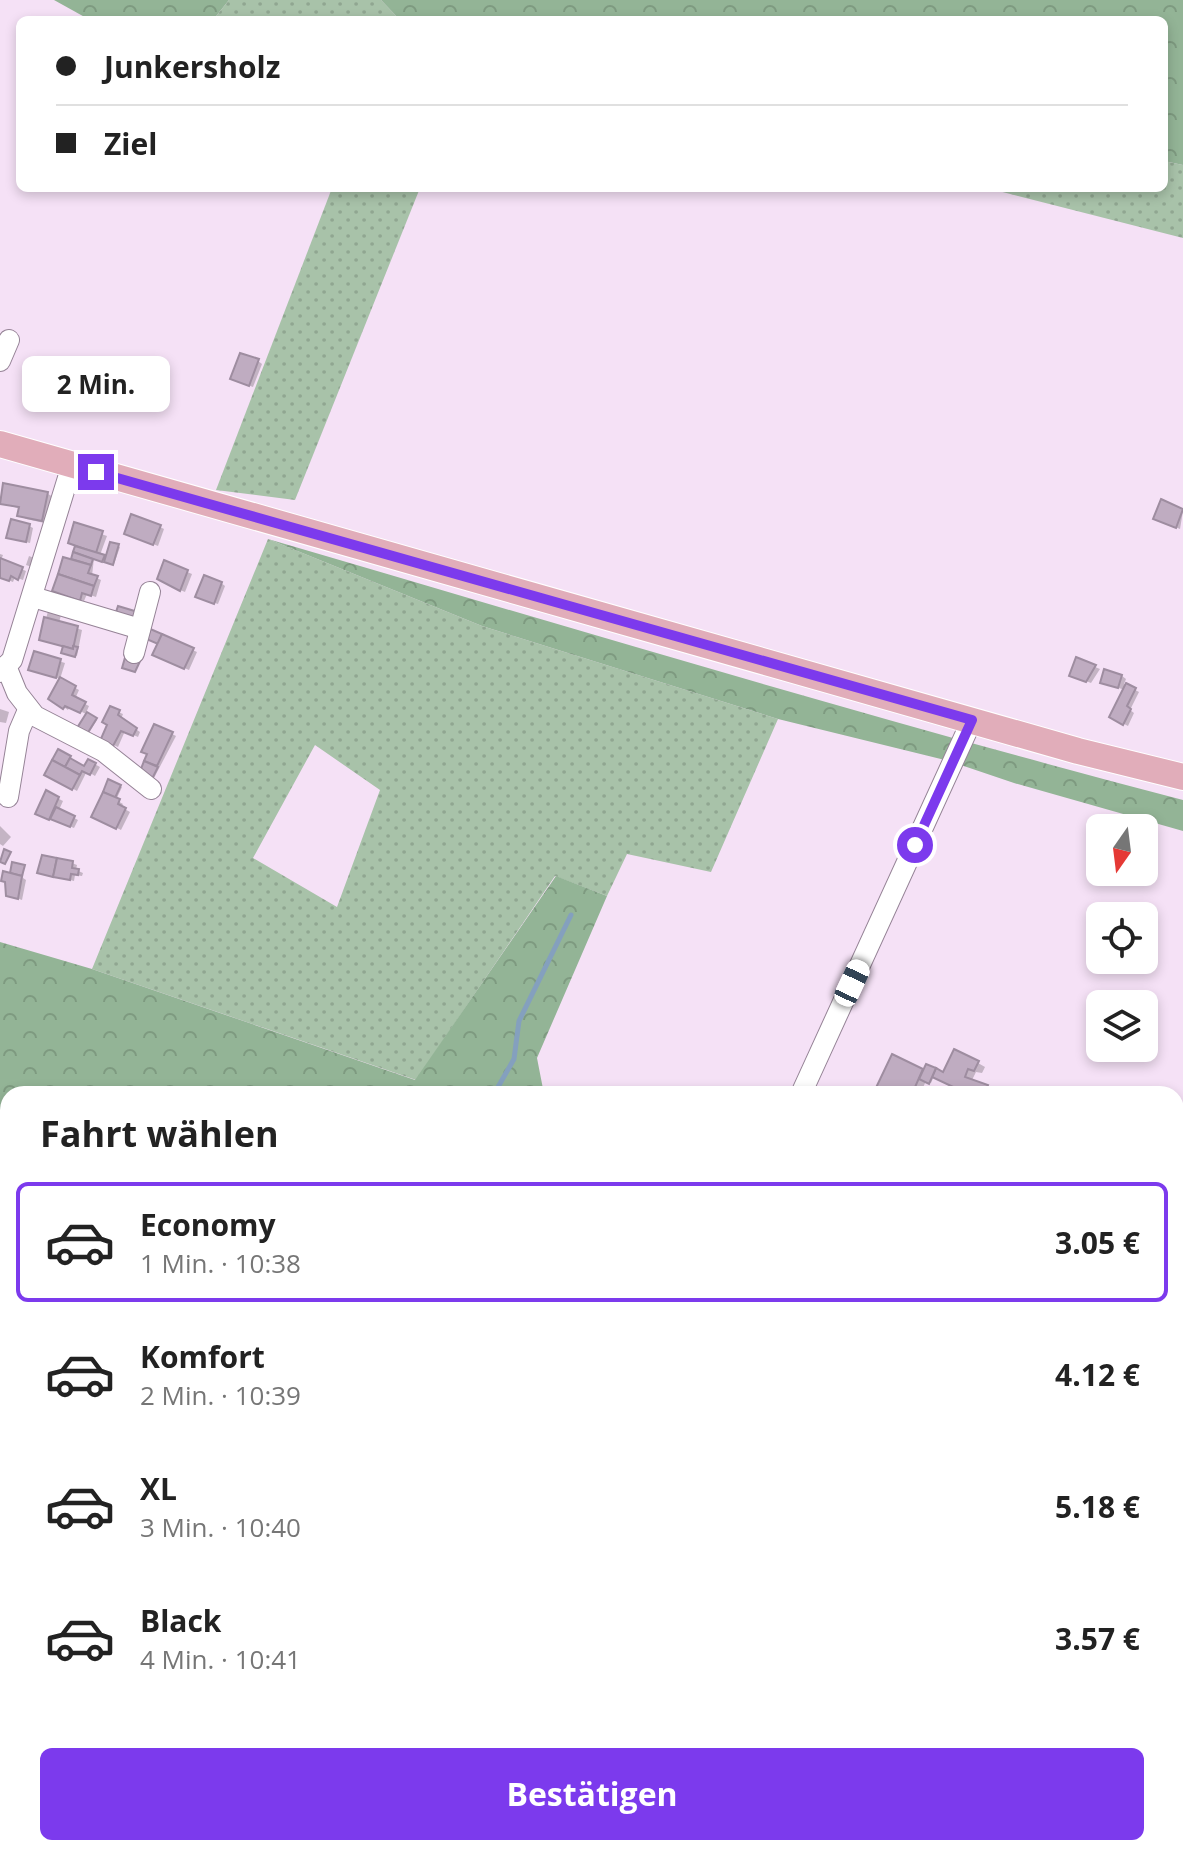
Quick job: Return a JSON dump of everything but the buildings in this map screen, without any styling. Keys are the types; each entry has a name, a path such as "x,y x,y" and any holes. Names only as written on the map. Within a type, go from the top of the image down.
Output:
{"main road":[{"path":"0,444 1183,777"}],"street":[{"path":"0,361 9,340"},
{"path":"72,465 12,660 3,669 28,710 35,716 103,751 151,789"},
{"path":"134,653 150,592"},
{"path":"33,597 140,629"},
{"path":"8,797 19,731 28,710"},
{"path":"805,1086 972,720"}],"green space":[{"path":"54,0 229,0 216,16 83,16"},
{"path":"229,0 381,0 396,16 216,16"},
{"path":"381,0 1183,0 1183,165 1168,162 1168,16 396,16"},
{"path":"1168,162 1183,165 1183,238 1003,192 1168,192"},
{"path":"330,192 418,192 295,500 216,490"},
{"path":"268,539 482,626 778,719 711,872 627,854 607,896 555,876 416,1080 92,969","holes":["315,745 380,790 337,907 253,858"]},
{"path":"268,539 839,706 1183,800 1183,831 1158,824 1158,814 1123,814 949,761 778,719 482,626"},
{"path":"556,876 607,896 537,1058 542,1086 0,1086 0,942 92,969 415,1080"}],"waterway":[{"path":"499,1086 514,1059 519,1021 571,915"}],"route":[{"path":"96,472 972,720 915,845"}]}
